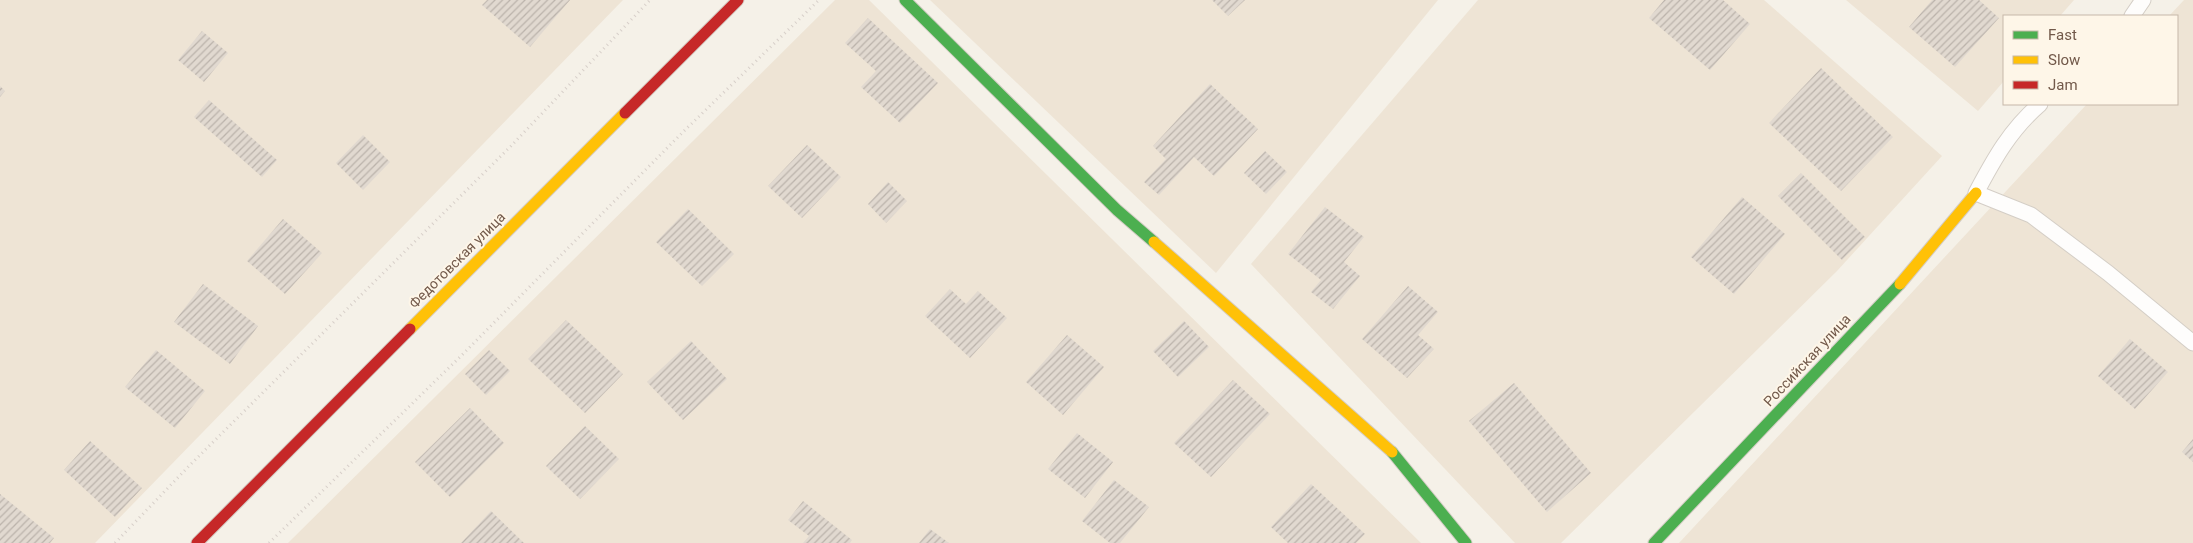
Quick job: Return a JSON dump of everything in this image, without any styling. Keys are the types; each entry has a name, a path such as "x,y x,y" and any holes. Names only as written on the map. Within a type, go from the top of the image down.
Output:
{"street":[{"name":"Федотовская улица","path":"197,543 738,0"},
{"path":"905,0 1117,210 1387,446 1466,543"},
{"name":"Российская улица","path":"1654,543 1916,267 1976,193"}],"lane":[{"path":"2133,15 2143,0"},
{"path":"2039,105 2027,115 1996,154 1976,193 2031,216 2108,273 2193,343"}],"path":[{"path":"115,543 190,465 511,146 650,0"},
{"path":"269,543 462,356 684,131 819,0"}],"shaded area":[{"path":"0,0 623,0 95,543 0,543"},
{"path":"835,0 869,0 1421,543 288,543"},
{"path":"930,0 1438,0 1216,273"},
{"path":"1478,0 1764,0 1942,156 1837,271 1561,543 1515,543 1251,264"},
{"path":"1846,0 2074,0 2061,15 2003,15 2003,82 1978,111"},
{"path":"2184,0 2193,0 2193,543 1679,543 2086,105 2178,105 2178,15 2170,15"}],"building":[{"path":"487,0 570,0 530,47 482,5"},
{"path":"1212,0 1245,0 1228,16"},
{"path":"1664,0 1723,0 1750,24 1710,70 1649,18"},
{"path":"1932,0 1979,0 1999,18 1955,67 1909,27"},
{"path":"868,18 938,83 900,123 861,87 876,71 845,43"},
{"path":"202,31 228,53 204,82 178,60"},
{"path":"1821,68 1893,137 1841,191 1769,123"},
{"path":"1210,84 1258,129 1214,176 1194,157 1159,195 1144,182 1166,159 1153,146"},
{"path":"0,86 5,91 0,97"},
{"path":"209,100 277,160 262,177 194,117"},
{"path":"363,135 390,162 363,190 336,163"},
{"path":"807,145 841,177 802,218 768,186"},
{"path":"1265,151 1287,172 1266,194 1244,173"},
{"path":"1801,173 1865,237 1842,260 1778,196"},
{"path":"888,182 907,201 886,223 868,204"},
{"path":"1742,197 1785,234 1734,294 1691,257"},
{"path":"1325,207 1364,237 1344,262 1360,276 1333,309 1311,292 1321,280 1288,254"},
{"path":"688,209 734,254 702,286 656,242"},
{"path":"283,219 322,253 285,294 247,261"},
{"path":"203,284 258,326 230,364 174,322"},
{"path":"1408,286 1438,312 1418,335 1434,349 1407,378 1362,339"},
{"path":"950,289 966,304 978,291 1007,318 970,358 925,316"},
{"path":"566,320 623,374 585,413 528,359"},
{"path":"1184,321 1209,347 1178,377 1153,351"},
{"path":"1067,335 1104,367 1063,415 1026,382"},
{"path":"2130,339 2168,372 2135,409 2098,376"},
{"path":"691,341 727,379 683,420 647,382"},
{"path":"156,350 205,391 175,428 125,387"},
{"path":"489,350 510,371 486,395 465,374"},
{"path":"1233,380 1270,414 1211,477 1174,443"},
{"path":"1514,383 1591,473 1547,512 1469,421"},
{"path":"470,408 504,443 450,497 415,462"},
{"path":"585,426 619,459 580,499 546,466"},
{"path":"1077,433 1113,462 1085,498 1048,469"},
{"path":"2193,439 2193,462 2182,452"},
{"path":"90,441 142,488 115,517 64,470"},
{"path":"1114,480 1149,507 1120,543 1110,543 1082,521"},
{"path":"1311,484 1365,534 1356,543 1288,543 1271,527"},
{"path":"0,494 54,538 50,543 0,543"},
{"path":"803,501 852,540 850,543 803,543 809,536 788,520"},
{"path":"491,511 524,543 461,543"},
{"path":"930,529 949,543 919,543"}],"traffic: fast":[{"path":"905,0 1117,210 1154,242"},
{"path":"1654,543 1900,284"},
{"path":"1392,452 1466,543"}],"traffic: slow":[{"path":"410,329 625,113"},
{"path":"1900,284 1976,193"},
{"path":"1154,242 1392,452"}],"traffic: jam":[{"path":"625,113 738,0"},
{"path":"197,543 410,329"}]}
